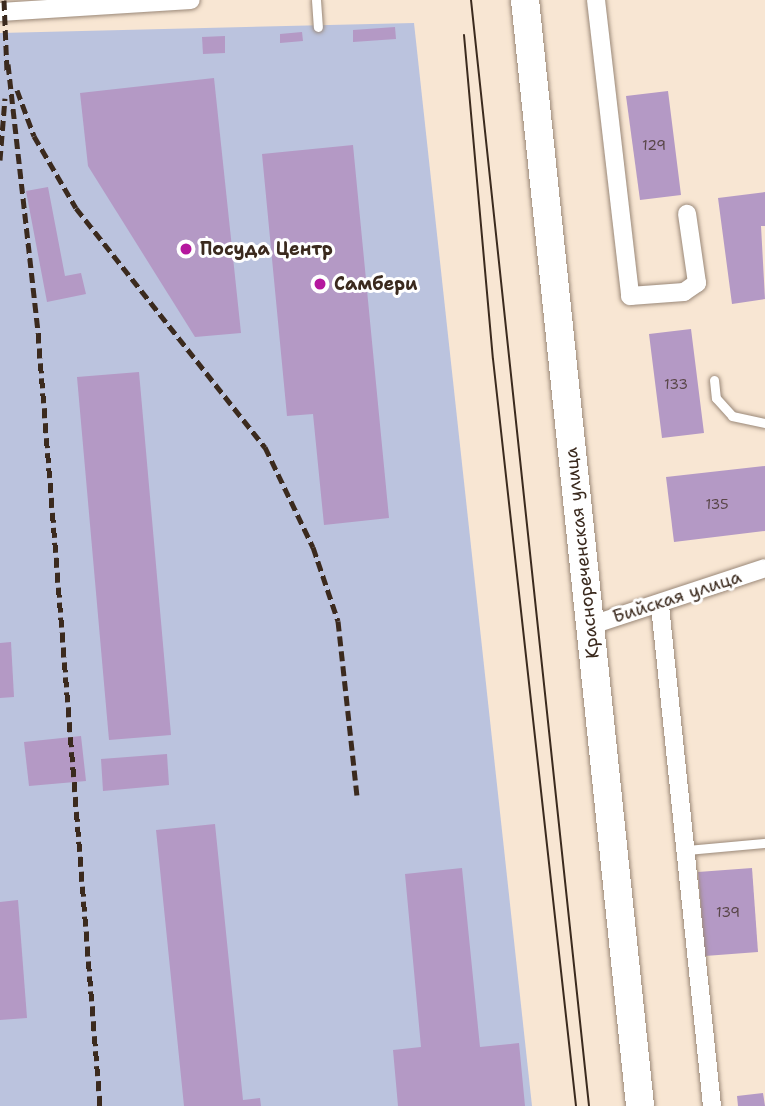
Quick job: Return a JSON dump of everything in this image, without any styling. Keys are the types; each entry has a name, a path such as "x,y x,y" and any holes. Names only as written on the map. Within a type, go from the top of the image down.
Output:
{"main road":[{"name":"Краснореченская улица","path":"524,0 640,1106"}],"street":[{"path":"0,12 73,5 191,0"},
{"path":"596,0 630,296 684,292 697,283 687,215"},
{"name":"Бийская улица","path":"589,626 660,606 765,568"},
{"path":"660,606 712,1106"}],"lane":[{"path":"316,0 318,27"},
{"path":"714,380 716,398 732,416 765,423"},
{"path":"686,850 765,843"}],"shaded area":[{"path":"414,23 532,1106 0,1106 0,33"}],"building":[{"path":"395,27 396,39 353,42 353,30"},
{"path":"302,32 303,41 280,43 280,34"},
{"path":"225,36 225,53 203,54 202,37"},
{"name":"Посуда Центр","path":"214,78 241,333 195,337 88,166 80,93"},
{"path":"668,91 681,195 640,200 626,96"},
{"name":"Самбери","path":"353,145 389,518 324,525 313,414 287,416 262,154"},
{"path":"48,187 65,276 81,273 86,294 47,302 26,191"},
{"path":"765,192 765,226 761,226 765,299 732,304 718,198"},
{"path":"691,329 704,433 662,438 649,334"},
{"path":"139,372 171,735 109,740 77,377"},
{"path":"765,466 765,531 674,542 666,477"},
{"path":"11,642 14,697 0,698 0,643"},
{"path":"81,736 86,781 29,786 24,742"},
{"path":"167,754 169,785 103,791 101,759"},
{"path":"215,824 243,1100 260,1098 261,1106 184,1106 156,830"},
{"path":"462,868 480,1047 519,1043 525,1106 398,1106 393,1050 421,1047 405,874"},
{"path":"752,868 758,952 705,956 698,872"},
{"path":"18,900 27,1018 0,1020 0,902"},
{"path":"763,1093 765,1106 738,1106 737,1096"}],"tram line":[{"path":"471,0 589,1106"},
{"path":"464,35 493,359 576,1106"}],"railway":[{"path":"4,0 7,73"},
{"path":"8,64 38,333 100,1106"},
{"path":"17,90 34,136 76,208 265,447 313,547 338,621 357,795"},
{"path":"0,160 5,98"}],"place":[{"name":"Посуда Центр","path":"186,249"},
{"name":"Самбери","path":"320,284"}]}
